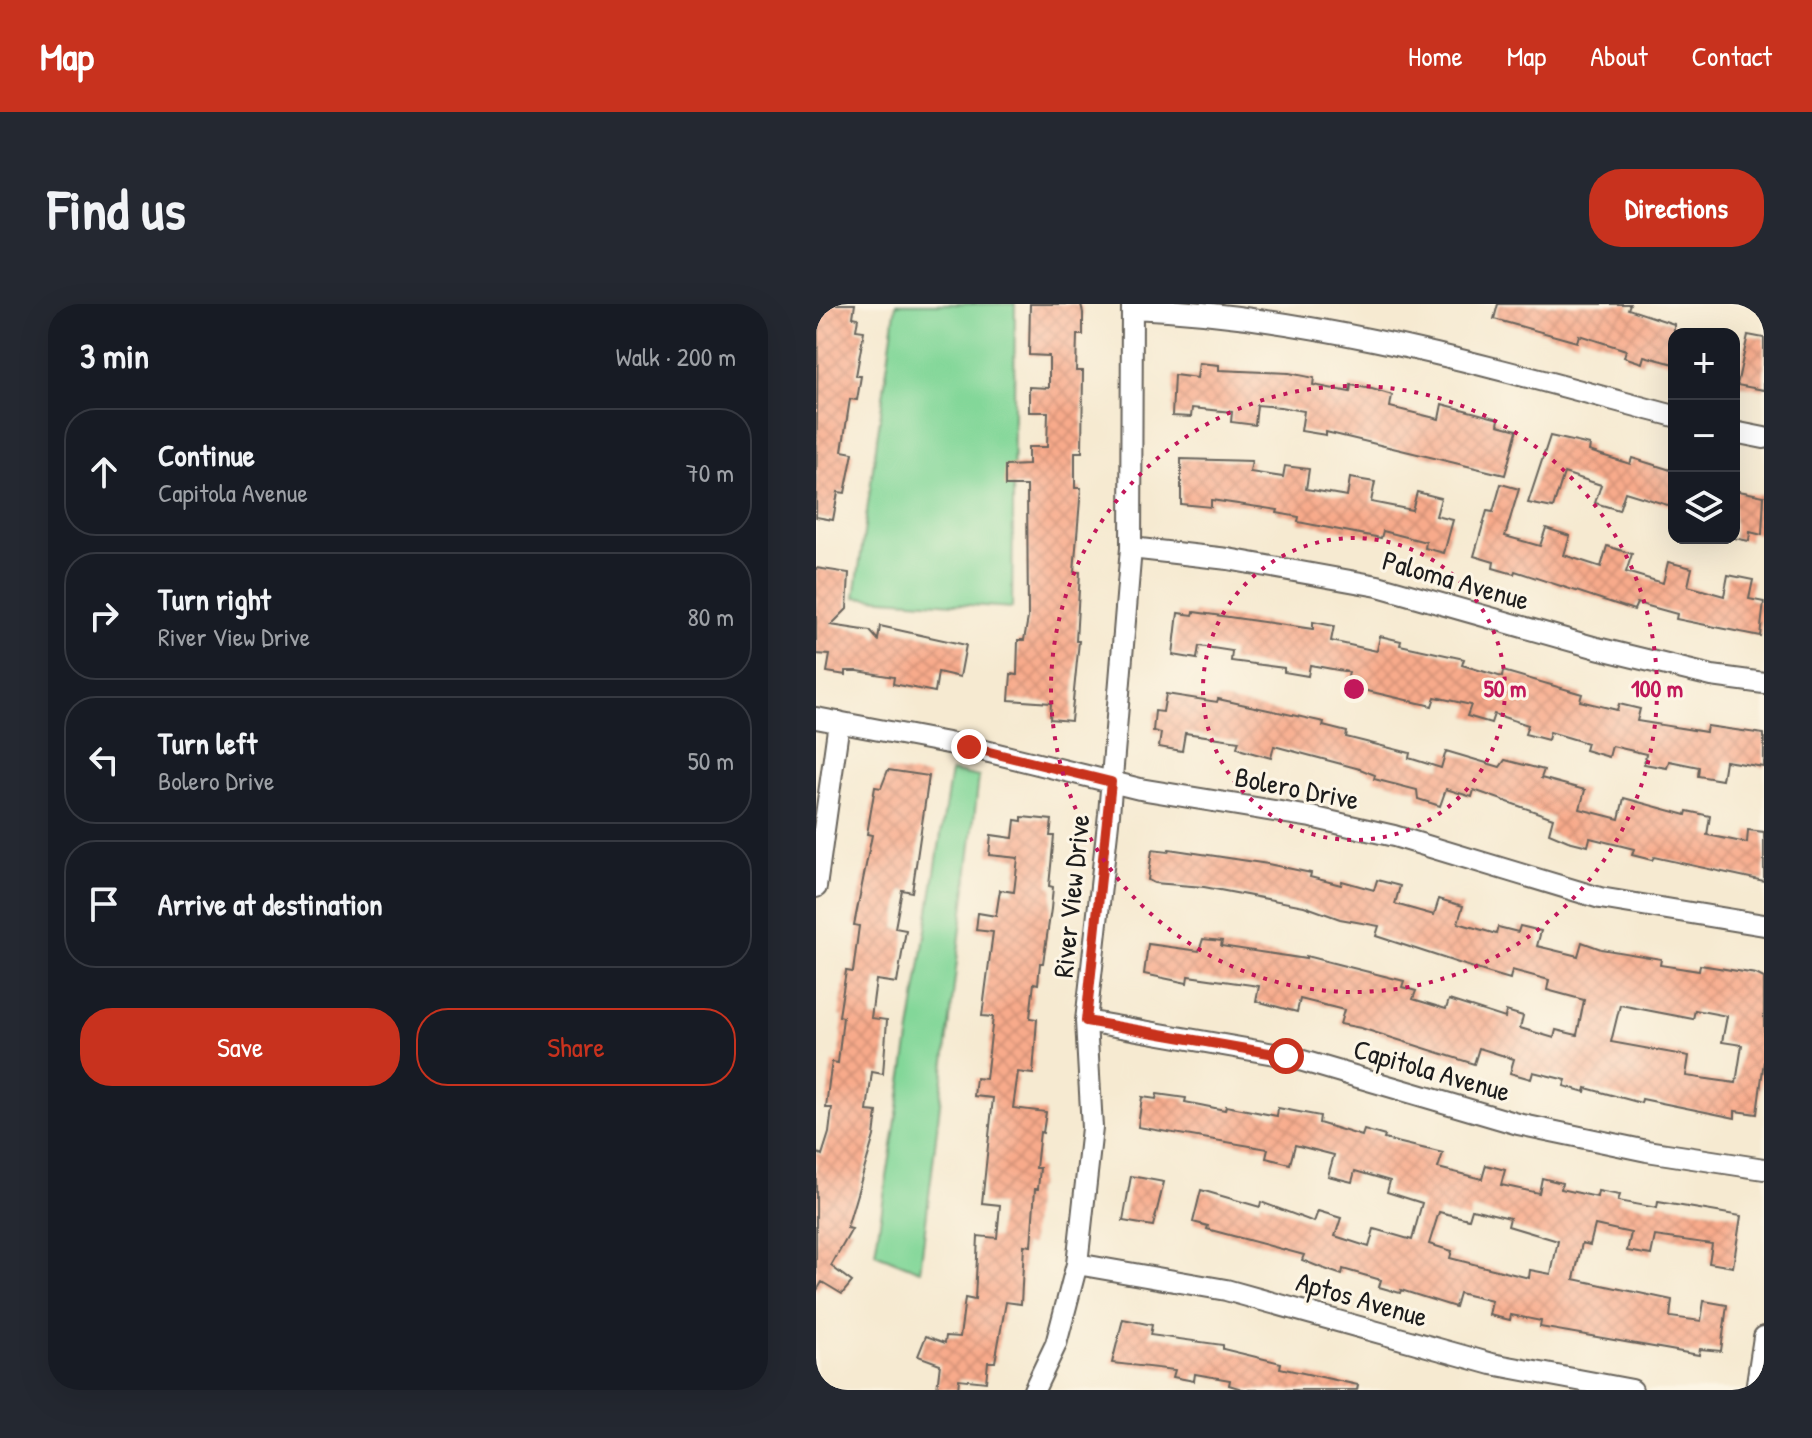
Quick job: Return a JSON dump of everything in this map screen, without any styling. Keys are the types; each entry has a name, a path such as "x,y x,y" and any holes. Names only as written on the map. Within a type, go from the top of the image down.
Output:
{"street":[{"path":"1132,306 1305,328 1428,351 1668,414"},
{"name":"River View Drive","path":"1034,1390 1056,1344 1077,1264 1092,1128 1086,1021 1131,548 1132,306"},
{"path":"1740,433 1764,438"},
{"name":"Paloma Avenue","path":"1131,548 1228,559 1378,586 1597,648 1712,676 1764,683"},
{"name":"Bolero Drive","path":"816,718 969,747 1111,782 1311,817 1394,836 1600,898 1764,925"},
{"path":"816,887 839,722"},
{"name":"Capitola Avenue","path":"1086,1021 1286,1056 1518,1124 1647,1151 1764,1169"},
{"name":"Aptos Avenue","path":"1077,1264 1226,1290 1492,1364 1632,1390"},
{"path":"1756,1390 1764,1337"}],"green space":[{"path":"896,304 1015,304 1012,608 855,597"},
{"path":"951,771 979,777 920,1271 875,1253"}],"building":[{"path":"818,304 855,304 853,317 858,318 856,330 864,331 856,376 861,376 857,400 850,399 842,451 853,453 845,493 838,492 833,520 816,517"},
{"path":"1030,304 1081,304 1083,313 1083,335 1077,335 1076,371 1083,371 1082,452 1075,452 1075,488 1081,488 1074,572 1080,572 1076,641 1079,641 1071,721 1050,719 1051,703 1009,700 1011,674 1017,675 1018,640 1024,640 1028,618 1027,486 1005,486 1005,466 1028,465 1028,447 1047,447 1048,412 1029,412 1029,387 1049,388 1049,356 1029,355"},
{"path":"1498,304 1630,304 1628,309 1674,324 1674,328 1668,328 1668,362 1644,356 1642,363 1624,357 1626,350 1579,335 1577,342 1494,319"},
{"path":"1748,335 1764,338 1764,390 1740,386"},
{"path":"1199,363 1219,365 1219,370 1289,373 1314,378 1313,385 1350,392 1351,385 1372,389 1392,395 1390,407 1439,419 1442,404 1499,419 1498,425 1517,430 1505,475 1326,432 1326,435 1301,431 1304,411 1257,405 1255,425 1231,422 1232,412 1192,408 1191,417 1172,416 1174,375 1197,378"},
{"path":"1550,436 1590,445 1589,451 1630,464 1632,458 1668,469 1668,505 1625,492 1619,510 1595,503 1601,485 1564,473 1553,508 1528,503"},
{"path":"1181,459 1252,461 1250,472 1283,477 1285,466 1309,469 1306,489 1347,496 1350,478 1375,482 1371,502 1412,510 1417,492 1441,498 1436,516 1453,520 1444,553 1425,548 1426,542 1383,531 1381,538 1298,522 1299,517 1277,513 1278,510 1211,500 1211,507 1181,504"},
{"path":"1501,484 1519,489 1505,536 1540,546 1546,528 1570,536 1564,555 1601,567 1607,546 1632,554 1626,572 1663,583 1668,562 1692,568 1688,586 1724,596 1728,575 1753,580 1749,599 1764,602 1760,636 1676,619 1677,614 1637,603 1634,610 1515,571 1514,574 1493,568 1494,562 1474,556 1487,511 1493,512"},
{"path":"1740,491 1764,496 1762,535 1750,532 1749,541 1740,539"},
{"path":"816,568 849,573 847,609 831,625 870,631 878,640 880,626 966,645 960,677 938,672 935,692 893,684 894,677 858,671 846,671 846,675 827,672 830,655 816,654"},
{"path":"1194,612 1313,629 1313,622 1334,626 1331,641 1377,651 1380,636 1401,641 1400,645 1464,659 1462,665 1502,677 1503,671 1582,694 1580,701 1617,710 1619,704 1640,709 1637,721 1706,732 1707,726 1764,734 1764,767 1725,761 1722,780 1698,776 1699,767 1669,761 1667,768 1644,764 1646,754 1612,746 1609,757 1585,750 1587,743 1550,732 1548,740 1525,734 1528,725 1494,714 1491,723 1467,716 1471,705 1435,697 1432,706 1346,686 1349,672 1310,665 1308,676 1284,672 1284,668 1231,661 1232,651 1199,646 1197,659 1173,655 1178,613 1193,615"},
{"path":"1166,694 1217,702 1218,699 1324,722 1323,726 1347,732 1346,737 1410,753 1409,758 1441,768 1446,751 1500,767 1505,760 1544,770 1541,778 1585,790 1580,809 1619,819 1624,798 1686,815 1687,811 1710,816 1707,835 1747,843 1748,830 1764,832 1764,881 1654,857 1652,860 1632,855 1634,849 1590,838 1588,846 1568,841 1549,833 1553,818 1474,790 1472,797 1446,789 1440,806 1418,799 1417,790 1374,779 1375,775 1360,769 1274,746 1271,758 1242,750 1237,747 1239,741 1185,733 1182,751 1159,747 1161,733 1153,731 1155,711 1163,712"},
{"path":"888,770 929,776 912,892 902,890 895,928 906,930 897,983 876,980 871,1018 887,1020 883,1074 872,1072 867,1111 877,1112 874,1136 847,1228 852,1229 831,1266 852,1282 842,1294 822,1282 816,1292 816,1152 822,1155 829,1133 832,1108 826,1108 829,1082 832,1062 838,1063 843,1017 839,1016 846,971 853,972 859,926 854,925 872,835 867,834 875,787 881,788"},
{"path":"1022,817 1052,820 1050,836 1054,836 1049,886 1053,887 1051,909 1043,963 1040,963 1038,984 1034,983 1030,1018 1037,1019 1033,1074 1018,1072 1013,1108 1046,1112 1043,1133 1040,1132 1036,1168 1040,1168 1038,1189 1035,1189 1031,1246 1024,1245 1021,1304 1006,1302 995,1362 988,1362 986,1382 959,1379 958,1390 937,1389 940,1364 918,1356 926,1336 945,1343 946,1336 960,1337 965,1298 975,1300 978,1236 997,1238 1000,1205 982,1203 993,1098 974,1096 976,1078 986,1079 993,1017 982,1016 993,932 976,930 978,913 996,916 1000,890 1014,892 1018,858 989,855 991,835 1013,838 1015,820 1022,821"},
{"path":"1169,849 1268,864 1311,873 1310,877 1341,885 1342,881 1374,890 1377,880 1400,886 1395,904 1434,915 1439,899 1463,906 1458,923 1496,934 1498,927 1518,932 1520,926 1541,931 1537,946 1578,956 1582,942 1601,949 1661,959 1660,965 1699,971 1700,965 1756,974 1764,978 1764,1061 1757,1114 1735,1111 1735,1118 1642,1099 1641,1103 1586,1088 1585,1092 1564,1086 1566,1080 1533,1072 1531,1079 1510,1073 1514,1059 1479,1048 1474,1064 1340,1024 1344,1010 1300,999 1297,1012 1256,1001 1259,986 1188,976 1187,983 1144,974 1148,944 1199,951 1203,939 1222,941 1221,946 1306,959 1306,956 1404,981 1402,987 1416,991 1413,999 1446,1009 1449,1000 1505,1018 1506,1011 1523,1016 1520,1028 1554,1038 1556,1030 1577,1035 1584,1000 1547,990 1549,980 1512,970 1510,979 1376,936 1379,926 1340,919 1304,906 1148,880 1152,850 1168,852","holes":["1620,1005 1693,1019 1695,1010 1727,1016 1722,1042 1742,1045 1736,1083 1686,1076 1689,1056 1611,1042"]},
{"path":"1157,1094 1186,1098 1185,1102 1225,1110 1226,1106 1277,1116 1278,1108 1320,1116 1319,1123 1362,1136 1364,1130 1385,1136 1384,1139 1443,1153 1438,1168 1482,1179 1486,1165 1505,1170 1501,1185 1539,1193 1542,1178 1562,1183 1561,1189 1597,1197 1598,1191 1620,1195 1618,1201 1657,1208 1658,1202 1741,1216 1733,1267 1709,1263 1712,1244 1655,1236 1651,1255 1627,1251 1631,1233 1595,1225 1590,1245 1582,1243 1574,1279 1672,1300 1670,1317 1701,1321 1704,1301 1727,1305 1721,1351 1700,1349 1699,1355 1540,1327 1541,1321 1511,1315 1510,1320 1489,1315 1492,1301 1459,1293 1455,1307 1401,1290 1400,1293 1379,1287 1381,1280 1343,1269 1342,1275 1302,1260 1304,1255 1207,1229 1208,1226 1193,1222 1201,1190 1260,1207 1261,1202 1314,1222 1318,1211 1341,1218 1335,1236 1369,1247 1374,1229 1412,1240 1422,1203 1387,1192 1390,1181 1355,1171 1352,1182 1328,1176 1334,1155 1295,1145 1290,1164 1266,1158 1268,1149 1138,1127 1142,1097 1156,1099","holes":["1472,1209 1510,1218 1508,1226 1558,1241 1551,1274 1530,1270 1529,1278 1450,1258 1452,1251 1429,1244 1439,1212 1469,1219"]},
{"path":"1131,1176 1164,1182 1153,1226 1123,1221"},
{"path":"1123,1319 1152,1325 1150,1335 1223,1345 1223,1349 1281,1363 1280,1368 1358,1385 1357,1390 1245,1390 1229,1385 1230,1380 1195,1374 1194,1381 1173,1377 1175,1370 1112,1363"}],"route":[{"path":"969,747 1111,782 1086,1021 1286,1056"}]}
